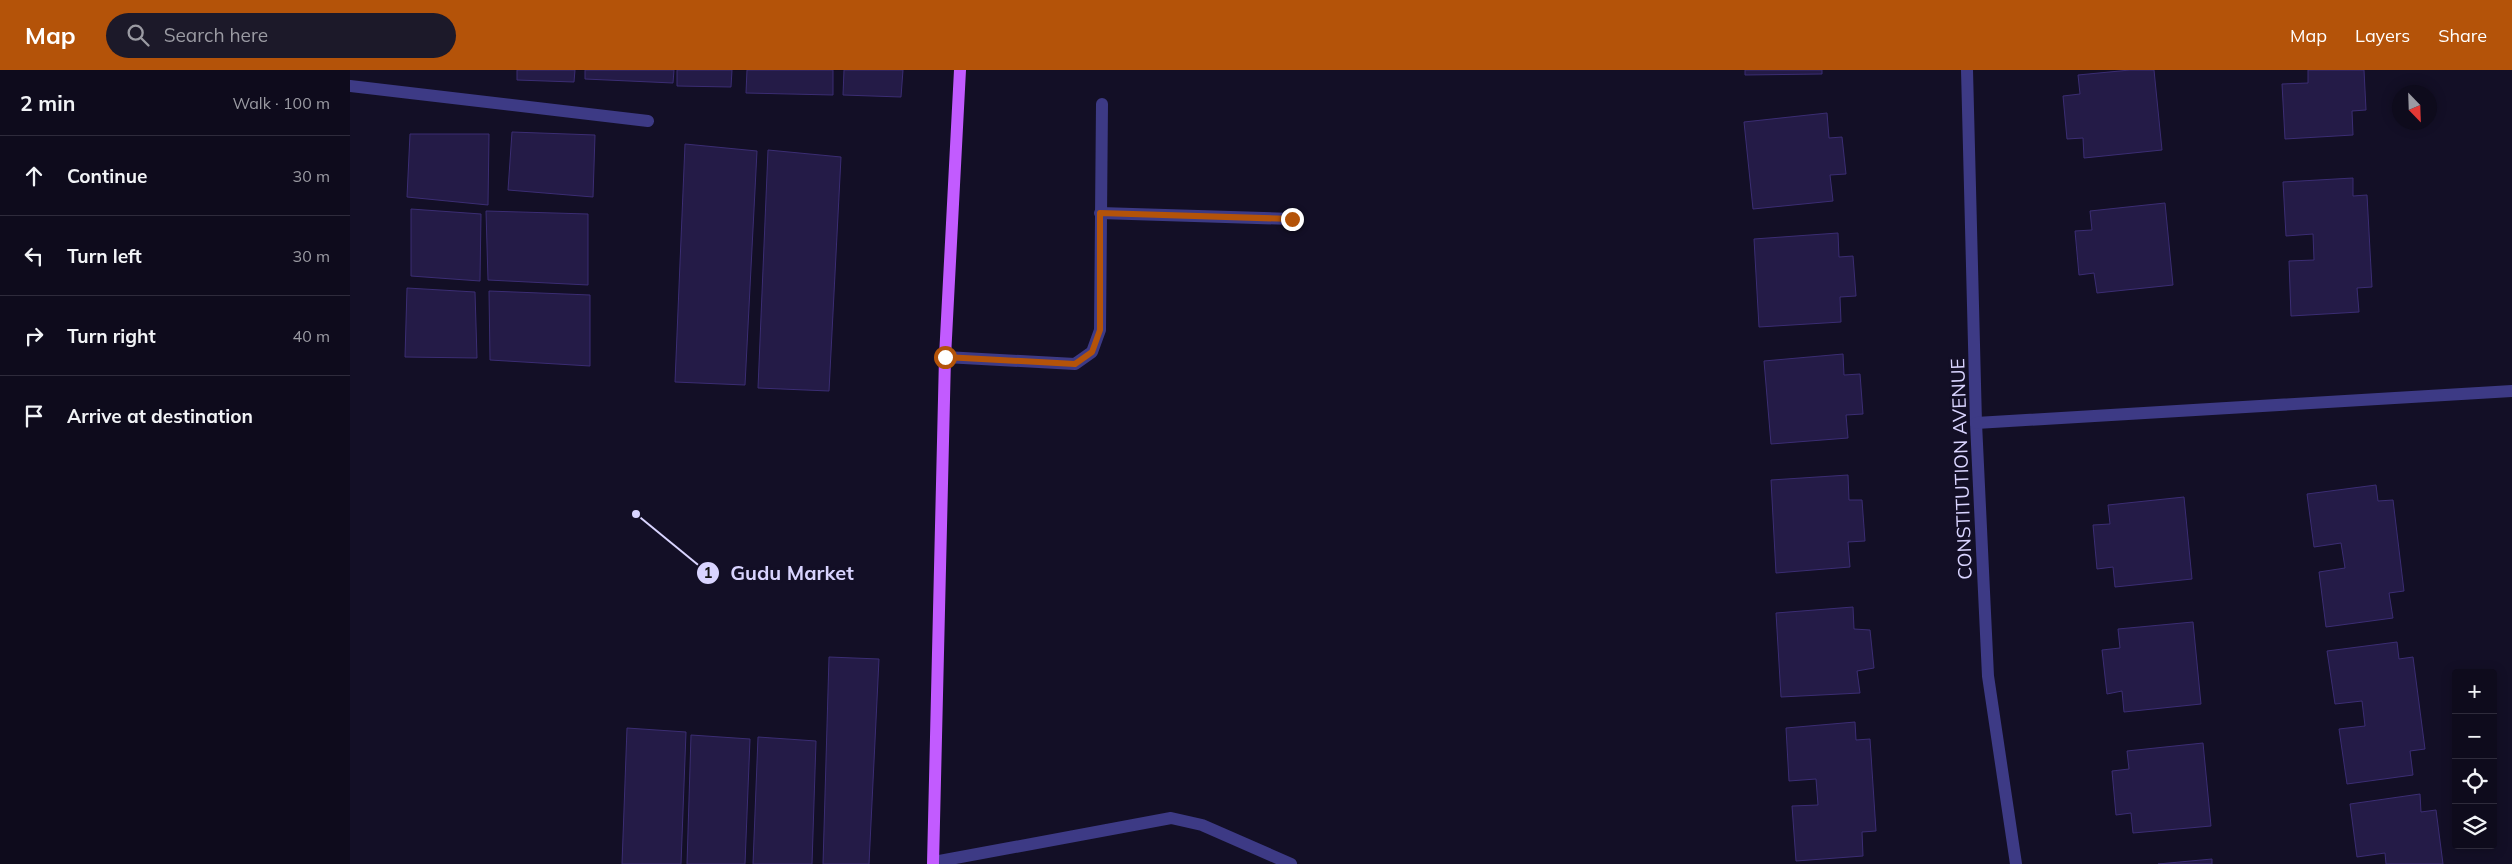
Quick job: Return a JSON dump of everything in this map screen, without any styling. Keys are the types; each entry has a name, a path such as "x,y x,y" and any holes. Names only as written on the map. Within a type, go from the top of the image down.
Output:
{"main road":[{"path":"934,863 945,357 960,70"}],"street":[{"name":"CONSTITUTION AVENUE","path":"1968,70 1976,423 1988,676 2016,864"},
{"path":"350,86 648,121"},
{"path":"945,357 1075,364 1092,352 1100,330 1102,104"},
{"path":"1100,213 1292,219"},
{"path":"1976,423 2512,391"},
{"path":"934,863 1171,818 1202,825 1291,864"}],"building":[{"path":"517,70 575,70 574,82 517,80"},
{"path":"585,70 674,70 673,83 585,79"},
{"path":"677,70 732,70 731,87 677,86"},
{"path":"747,70 833,70 833,95 746,93"},
{"path":"844,70 903,70 901,97 843,95"},
{"path":"1745,70 1822,70 1822,74 1745,75"},
{"path":"2130,70 2154,70 2162,150 2084,158 2083,138 2067,139 2063,96 2080,94 2078,75"},
{"path":"2308,70 2364,70 2366,110 2352,111 2353,135 2285,139 2282,84 2308,83"},
{"path":"1827,113 1829,138 1842,137 1846,174 1830,175 1833,201 1753,209 1744,122"},
{"path":"512,132 595,135 593,197 508,190"},
{"path":"410,134 489,134 488,205 407,197"},
{"path":"685,144 757,151 745,385 675,382"},
{"path":"768,150 841,157 829,391 758,388"},
{"path":"2353,178 2353,196 2367,195 2372,287 2357,288 2359,312 2291,316 2289,261 2314,260 2313,234 2286,236 2283,182"},
{"path":"2165,203 2173,285 2097,293 2094,273 2079,275 2075,231 2092,230 2090,211"},
{"path":"411,209 481,214 480,281 411,276"},
{"path":"486,211 588,214 588,285 488,280"},
{"path":"1838,233 1839,257 1853,256 1856,296 1840,297 1841,322 1759,327 1754,239"},
{"path":"407,288 475,292 477,358 405,357"},
{"path":"489,291 590,295 590,366 490,360"},
{"path":"1843,354 1844,375 1860,374 1863,414 1846,415 1848,438 1771,444 1764,361"},
{"path":"1848,475 1849,500 1862,500 1865,541 1848,542 1850,567 1776,573 1771,480"},
{"path":"2376,485 2378,501 2393,500 2404,591 2389,593 2393,618 2326,627 2319,572 2345,568 2341,543 2314,547 2307,494"},
{"path":"2184,497 2192,579 2115,587 2113,567 2097,569 2093,525 2110,524 2108,505"},
{"path":"1853,607 1854,629 1870,630 1874,668 1857,671 1860,693 1781,697 1776,613"},
{"path":"2193,622 2201,704 2124,712 2122,691 2107,694 2102,650 2120,648 2118,629"},
{"path":"2397,642 2399,659 2413,657 2425,749 2410,751 2413,775 2347,784 2339,729 2365,726 2362,701 2335,704 2327,651"},
{"path":"829,657 879,659 869,864 823,864"},
{"path":"1855,722 1856,740 1870,739 1876,831 1862,832 1863,856 1796,861 1792,806 1818,805 1816,779 1789,781 1786,728"},
{"path":"627,728 686,732 681,864 622,864"},
{"path":"691,735 750,739 745,864 687,864"},
{"path":"758,737 816,741 812,864 753,864"},
{"path":"2203,743 2211,826 2133,833 2131,813 2116,815 2112,771 2129,769 2127,751"},
{"path":"2420,794 2421,812 2436,810 2443,864 2386,864 2385,853 2357,857 2350,804"},
{"path":"2212,859 2212,864 2158,864"}],"place":[{"name":"Gudu Market","path":"636,514"}],"route":[{"path":"945,357 1075,364 1092,352 1100,330 1100,213 1292,219"}]}
